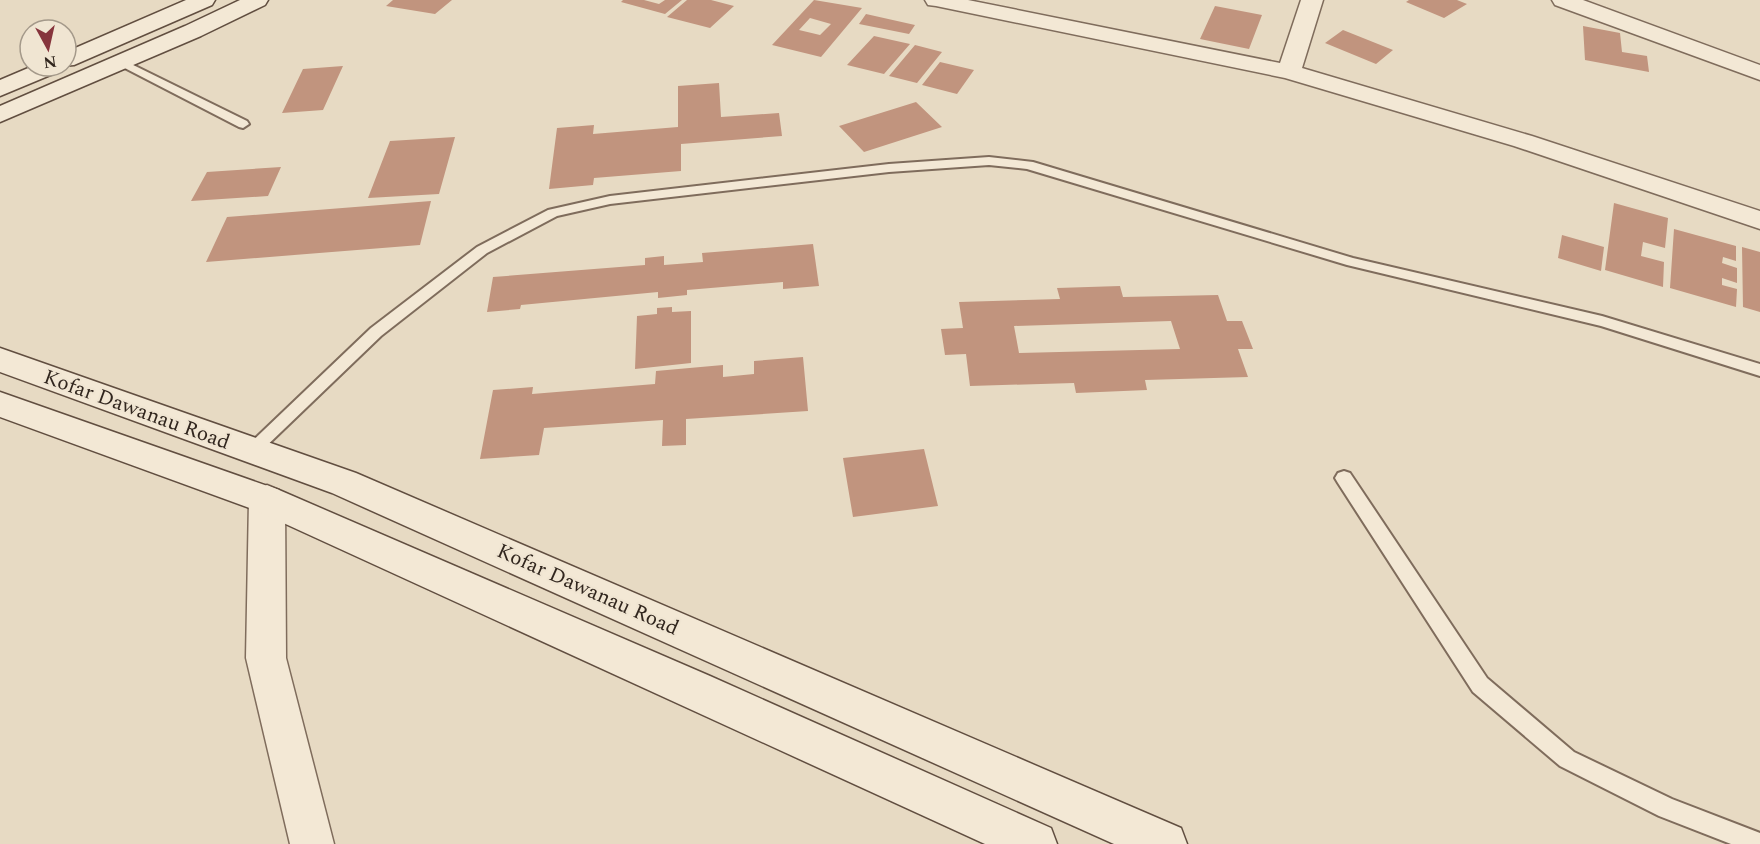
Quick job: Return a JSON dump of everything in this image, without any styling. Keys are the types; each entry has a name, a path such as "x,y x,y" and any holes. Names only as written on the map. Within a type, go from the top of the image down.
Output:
{"street":[{"path":"78,55 204,0"},
{"path":"0,115 257,0"},
{"path":"936,0 1289,72 1523,141 1760,220"},
{"path":"1289,72 1312,0"},
{"path":"1563,0 1760,73"},
{"path":"0,88 24,78"},
{"name":"Kofar Dawanau Road","path":"0,360 344,483 1165,844"},
{"name":"Kofar Dawanau Road","path":"0,404 267,500 696,690 1019,841"},
{"path":"267,500 266,658 312,844"}],"lane":[{"path":"121,62 243,124"},
{"path":"251,450 385,325 482,250 553,213 610,200 889,168 989,161 1028,165 1352,262 1602,321 1760,370"},
{"path":"1344,478 1480,685 1567,759 1667,808 1760,844"}],"building":[{"path":"393,0 452,0 435,14 386,6"},
{"path":"623,0 644,0 659,4 665,0 682,0 665,14 621,2"},
{"path":"687,0 711,0 734,6 710,28 667,17"},
{"path":"814,0 862,8 821,57 772,45","holes":["810,18 831,24 820,35 799,30"]},
{"path":"1409,0 1457,0 1467,4 1444,18 1406,2"},
{"path":"1215,6 1262,15 1249,49 1200,39"},
{"path":"866,14 915,25 909,34 859,24"},
{"path":"1583,26 1620,33 1622,52 1647,56 1649,72 1585,60"},
{"path":"1343,30 1393,50 1376,64 1325,43"},
{"path":"874,36 910,44 884,74 847,65"},
{"path":"915,45 942,52 917,83 889,76"},
{"path":"940,62 974,70 957,94 922,85"},
{"path":"343,66 323,110 282,113 303,69"},
{"path":"719,83 721,117 779,113 782,136 681,144 681,171 594,178 593,185 549,189 557,128 594,125 593,134 678,127 678,86"},
{"path":"916,102 942,127 864,152 839,126"},
{"path":"455,137 439,194 368,198 390,141"},
{"path":"281,167 268,196 191,201 207,172"},
{"path":"431,201 420,245 206,262 227,217"},
{"path":"1614,203 1668,218 1665,248 1643,242 1641,256 1664,262 1663,287 1605,270"},
{"path":"1674,229 1736,246 1736,261 1723,257 1722,263 1737,268 1737,283 1722,278 1722,285 1737,289 1736,307 1670,288"},
{"path":"1562,235 1604,247 1601,271 1558,258"},
{"path":"813,244 819,286 783,289 783,282 687,290 687,295 658,298 658,292 521,305 520,309 487,312 493,277 645,265 645,258 664,256 664,265 703,262 702,253"},
{"path":"1742,247 1760,252 1760,312 1743,307"},
{"path":"1120,286 1123,297 1218,295 1227,321 1242,321 1253,349 1238,349 1248,377 1145,380 1147,390 1076,393 1074,383 970,386 966,354 945,355 941,329 963,328 959,302 1060,299 1057,288","holes":["1171,321 1180,349 1019,353 1014,326"]},
{"path":"672,307 672,312 691,311 691,363 635,369 637,316 657,314 657,308"},
{"path":"803,357 808,411 686,419 686,445 662,446 663,420 544,428 539,455 480,459 493,390 533,387 532,394 655,384 656,371 723,365 723,377 754,374 754,361"},
{"path":"924,449 938,506 853,517 843,458"}]}
